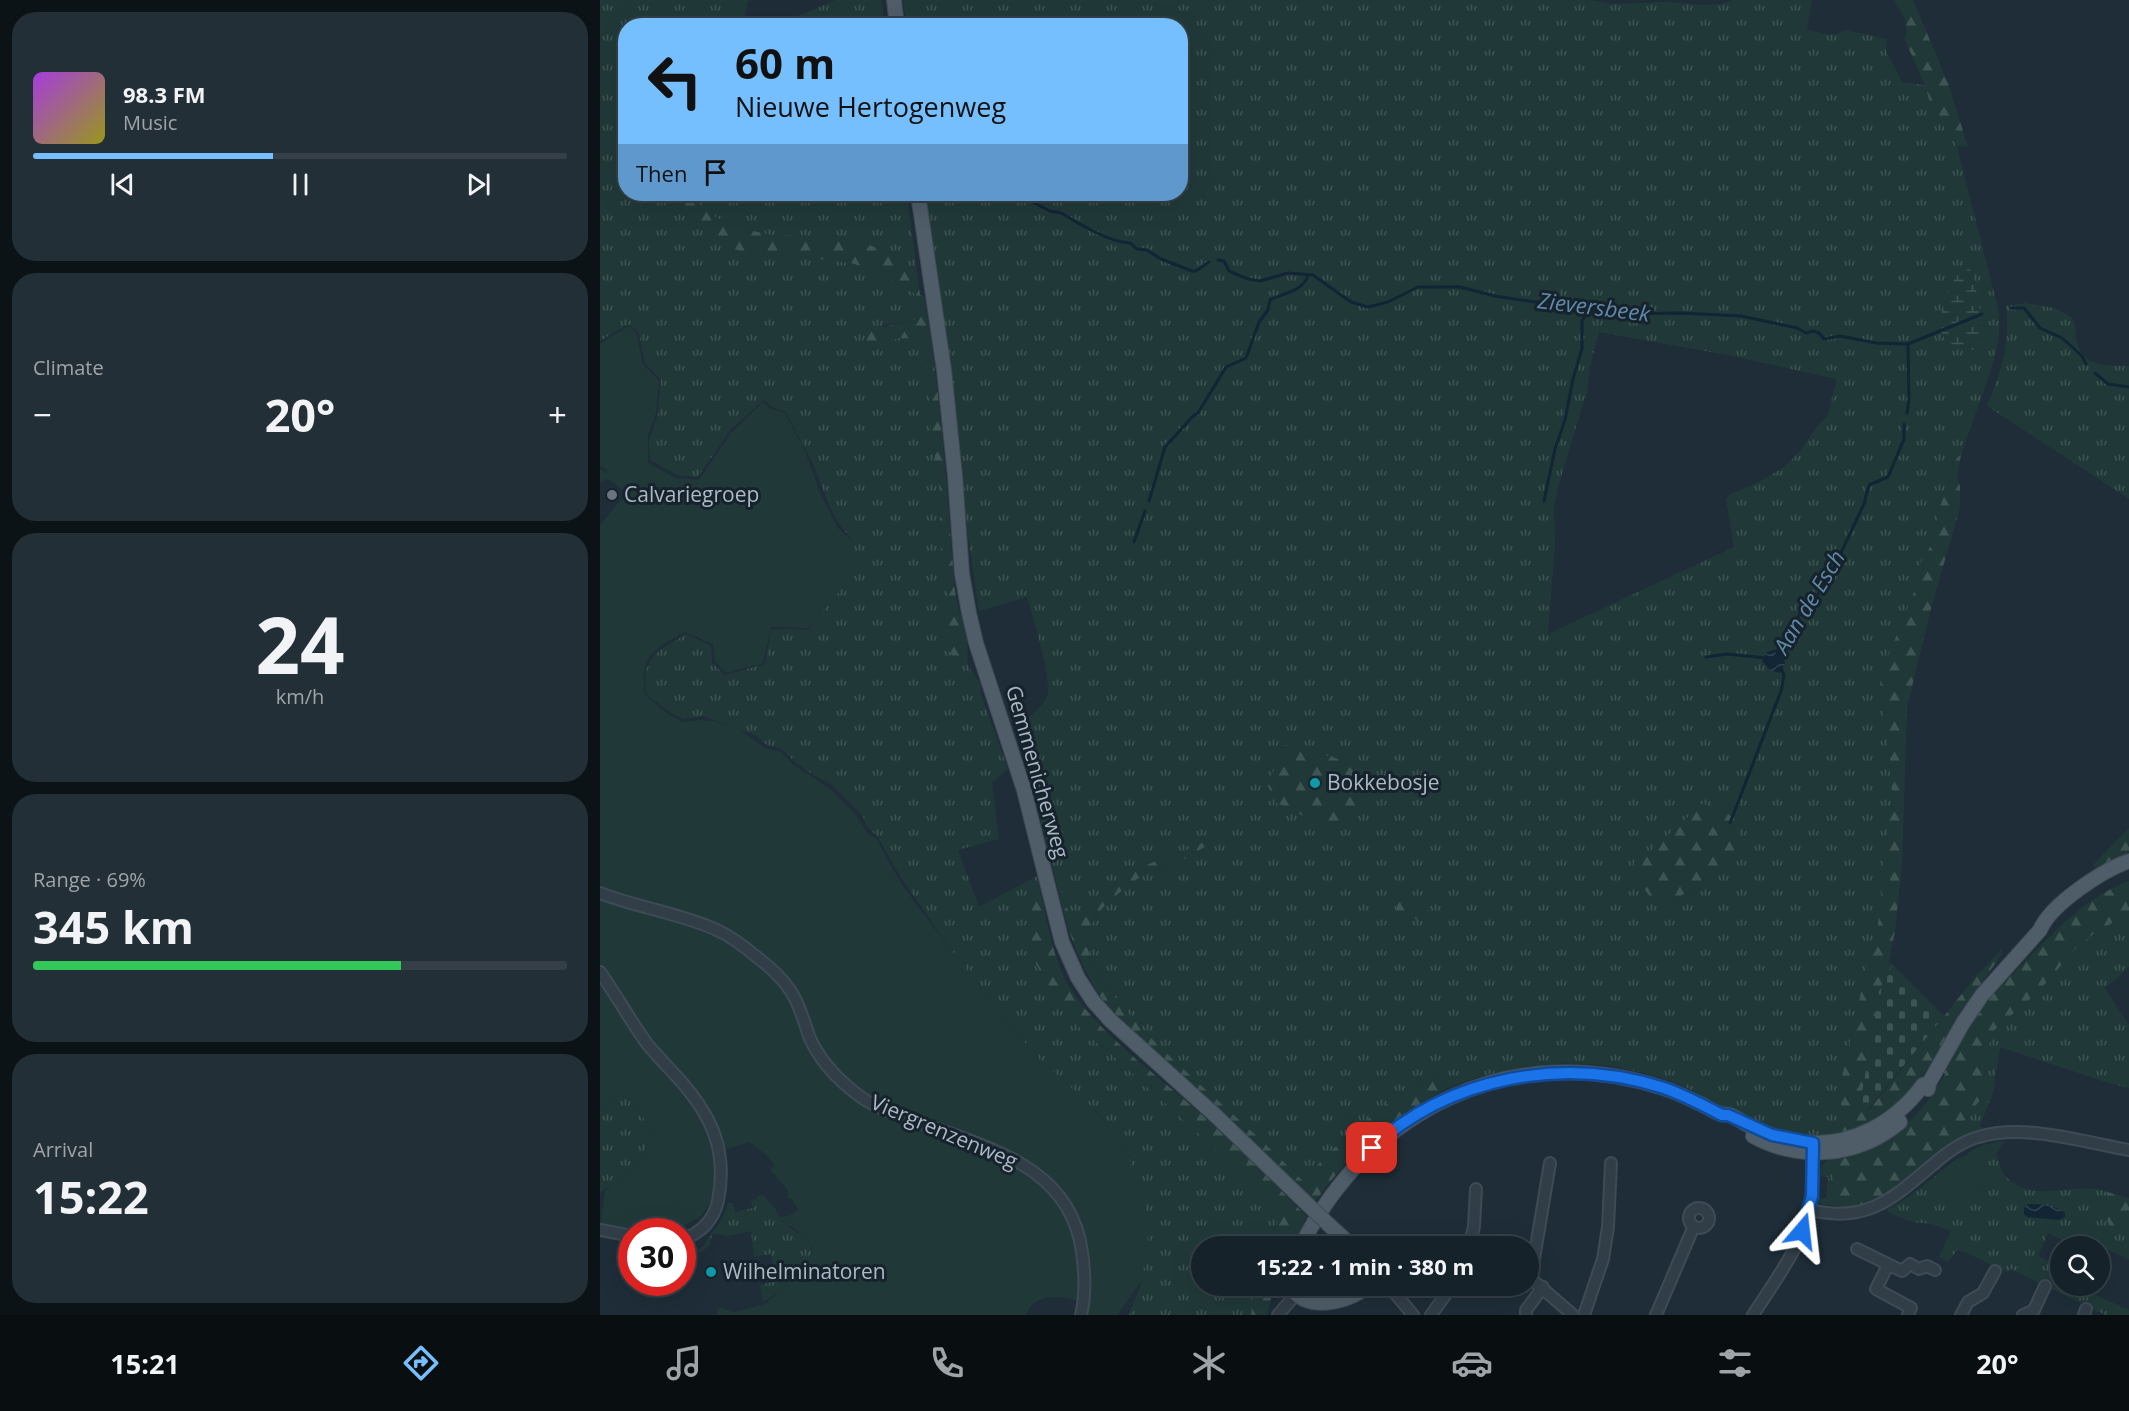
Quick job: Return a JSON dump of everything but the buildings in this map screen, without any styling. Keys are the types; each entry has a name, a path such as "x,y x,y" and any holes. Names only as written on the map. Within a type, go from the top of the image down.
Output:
{"main road":[{"path":"894,0 896,18"},
{"name":"Gemmenicherweg","path":"919,201 944,370 962,574 969,613 976,643 1018,768 1065,950 1078,978 1093,1001 1110,1020 1216,1116 1341,1236"},
{"path":"1307,1236 1340,1183 1383,1139 1404,1123 1431,1107 1475,1088 1536,1075 1595,1074 1626,1078 1664,1088 1722,1115 1725,1120 1769,1144 1798,1152 1871,1130 1894,1116 1923,1085 1929,1083 1963,1023 1982,995 2053,913 2083,886 2106,871 2129,861"},
{"path":"2040,930 2047,928 2092,890 2129,871"},
{"path":"1302,1296 1310,1301 1332,1301 1351,1296"}],"street":[{"name":"Viergrenzenweg","path":"600,893 706,926 728,936 766,964 785,983 793,994 819,1054 831,1071 856,1094 881,1107 1005,1155 1037,1174 1065,1203 1077,1228 1085,1272 1081,1315"},
{"path":"600,972 650,1047 697,1102 717,1136 721,1172 720,1193 716,1210 704,1227 696,1233"},
{"path":"1810,1210 1839,1213 1866,1211 1885,1202 1952,1149 1989,1134 2018,1131 2129,1150"},
{"path":"1753,1315 1797,1244 1810,1210 1813,1187 1813,1148"},
{"path":"1537,1236 1550,1163"},
{"path":"1584,1315 1603,1259 1608,1227 1611,1163"},
{"path":"1472,1236 1476,1190"},
{"path":"1656,1315 1694,1226"},
{"path":"600,1230 618,1233"},
{"path":"1857,1249 1902,1271 1910,1264 1919,1269 1927,1266 1935,1270"},
{"path":"1888,1265 1876,1290 1911,1308 1908,1315"},
{"path":"1961,1315 1968,1302 1983,1293 1995,1271"},
{"path":"1539,1284 1573,1315"},
{"path":"2023,1315 2034,1310 2045,1286"},
{"path":"1526,1315 1526,1310 1543,1287"},
{"path":"1278,1315 1289,1296"},
{"path":"1397,1296 1413,1315"},
{"path":"1431,1315 1445,1296"}],"green space":[{"path":"600,0 748,0 746,18 618,18 618,201 673,201 686,217 724,246 768,256 798,256 851,263 879,272 914,293 921,309 919,319 883,325 865,346 874,346 898,338 921,339 925,345 931,443 941,502 939,538 950,602 940,633 947,648 959,664 967,664 981,685 980,692 1008,769 992,783 999,839 958,850 979,907 1037,876 1040,889 1029,899 1033,922 1029,950 1043,977 1073,1020 1281,1209 1270,1236 1191,1236 1191,1296 1253,1296 1251,1315 1129,1315 1141,1284 1144,1198 1126,1152 1108,1125 1096,1111 1040,1060 1005,1020 954,954 900,876 878,837 866,826 863,816 831,784 796,763 782,749 767,745 755,735 703,716 684,719 671,713 646,694 645,681 649,663 660,650 687,634 711,646 712,663 725,675 765,664 771,630 808,630 842,574 852,539 833,514 814,466 786,412 772,407 764,400 730,430 698,477 677,475 650,460 649,440 658,414 661,380 645,363 639,333 628,324 600,341"},
{"path":"836,0 881,0 884,18 793,18"},
{"path":"903,0 1590,0 1612,4 1667,2 1705,5 1722,4 1733,0 1812,0 1807,29 1831,35 1845,30 1887,39 1886,51 1902,82 1925,85 1931,107 1957,146 1998,308 1999,332 1996,354 1989,376 1961,455 1955,459 1951,478 1939,509 1932,544 1922,560 1913,595 1881,674 1880,688 1889,750 1892,794 1877,934 1873,942 1838,1095 1843,1112 1831,1130 1831,1134 1811,1137 1769,1128 1689,1089 1642,1072 1586,1064 1530,1066 1502,1071 1447,1088 1443,1081 1438,1079 1428,1080 1414,1086 1349,1135 1325,1157 1304,1182 1152,1039 1110,991 1096,969 1087,942 1091,926 1104,907 1140,876 1089,905 1073,918 1066,907 1059,884 1056,882 1016,729 1046,699 1048,680 1042,650 1027,597 979,611 925,201 1188,201 1188,18 905,18","holes":["1599,332 1727,355 1837,379 1827,417 1798,453 1783,467 1731,494 1726,499 1734,547 1548,634 1555,545 1554,509 1558,487 1587,391 1590,366","1284,745 1312,747 1326,756 1336,758 1347,764 1357,774 1361,785 1305,817 1290,809 1268,786","1702,804 1709,877 1673,902 1653,901 1634,875 1641,860","1205,841 1181,861 1149,871"]},
{"path":"1894,0 1913,0 1948,83 1968,147 1957,146 1931,107 1925,85 1904,38 1906,37 1906,21"},
{"path":"673,201 696,201 708,213 731,225 772,235 848,237 885,251 917,273 920,295 924,296 935,370 955,591 966,637 967,664 959,664 946,648 940,633 950,601 939,538 941,502 931,443 925,345 921,339 898,338 874,346 864,346 869,330 919,319 921,309 914,293 879,272 851,263 798,256 768,256 724,246 686,217"},
{"path":"696,201 908,201 917,273 885,251 848,237 772,235 731,225 708,213"},
{"path":"1969,269 1973,273 1982,313 1982,349 1978,350 1949,344 1941,329 1945,297 1960,273"},
{"path":"2025,303 2055,308 2072,318 2080,350 2091,361 2105,365 2129,366 2129,499 1987,406 2004,357 2007,332 2006,306"},
{"path":"629,326 637,334 643,365 659,380 656,413 648,435 648,463 676,478 699,480 730,434 763,402 771,409 785,413 805,451 821,495 838,528 851,540 856,556 841,575 846,584 808,628 771,627 763,663 726,673 715,661 713,644 685,632 665,643 651,655 647,662 644,671 645,695 670,715 683,722 714,721 738,728 765,748 780,752 795,766 828,787 856,814 867,833 876,838 898,878 916,904 1005,1020 1040,1060 1083,1098 1108,1125 1126,1152 1134,1171 1144,1198 1149,1228 1142,1281 1118,1315 1078,1315 1080,1301 1057,1297 1035,1302 1026,1315 717,1315 718,1307 734,1312 765,1304 807,1268 814,1248 779,1217 789,1216 798,1210 792,1199 788,1199 788,1190 770,1170 775,1166 765,1154 749,1142 719,1152 717,1181 710,1203 696,1218 618,1218 618,1229 600,1227 605,1191 627,1175 632,1166 643,1159 652,1129 628,1098 616,1098 600,1112 600,525 624,496 623,491 609,479 600,482 600,469 607,474 607,470 600,466 600,344"},
{"path":"1961,455 1957,478 1960,486 1960,508 1930,612 1907,708 1902,865 1895,931 1889,962 1893,965 1879,991 1859,1112 1870,1109 1976,976 2002,949 2002,954 1955,1021 1929,1067 1896,1109 1854,1129 1831,1134 1831,1130 1843,1112 1838,1095 1873,942 1877,934 1892,794 1889,750 1880,688 1881,674 1913,595 1922,560 1932,544 1939,509 1951,478 1955,459"},
{"path":"1284,745 1312,747 1326,756 1347,764 1357,774 1363,796 1359,808 1348,825 1332,830 1277,803 1268,786"},
{"path":"1702,804 1714,806 1736,819 1740,835 1729,861 1672,902 1653,901 1634,875 1634,862 1641,860"},
{"path":"2129,828 2129,852 2096,869 2093,865"},
{"path":"1205,841 1207,846 1171,865 1155,869 1138,878 1108,903 1092,923 1089,933 1088,950 1096,970 1110,992 1151,1038 1304,1182 1325,1157 1349,1135 1409,1089 1422,1082 1435,1079 1442,1081 1447,1088 1408,1112 1374,1137 1344,1166 1315,1202 1244,1133 1115,1016 1092,983 1078,955 1063,912 1056,882 1059,883 1066,907 1073,917 1135,871"},
{"path":"2129,881 2129,914 2097,931 2077,947 2039,991 1991,1033 1980,1100 1964,1121 1962,1139 1875,1202 1850,1208 1831,1205 1834,1158 1870,1147 1886,1139 1912,1118 1935,1090 1962,1039 2000,985 2081,908 2112,888"},
{"path":"1040,889 1056,956 1064,977 1087,1011 1118,1043 1216,1128 1307,1217 1297,1236 1271,1236 1277,1225 1281,1209 1073,1020 1043,977 1029,950 1033,922 1029,899"},
{"path":"1413,899 1423,904 1430,913 1422,918 1414,919 1397,910 1397,903"},
{"path":"2129,914 2129,967 2105,988 2129,1025 2129,1088 2000,1047 1993,1093 1980,1125 1984,1129 1962,1139 1964,1121 1980,1100 1991,1033 2039,991 2077,947 2097,931"},
{"path":"1893,965 1944,1016 1865,1113 1859,1112 1879,991"},
{"path":"616,1098 628,1098 652,1129 643,1159 632,1166 621,1180 600,1193 600,1112"},
{"path":"2005,1141 1996,1154 2001,1169 2005,1176 2017,1185 2030,1190 2056,1191 2082,1188 2107,1192 2106,1214 2110,1226 2129,1227 2129,1260 2110,1251 2110,1236 2054,1236 2048,1233 2038,1256 2050,1261 2050,1288 2011,1269 2007,1272 1958,1249 1948,1262 1939,1257 1951,1231 1931,1224 1912,1222 1889,1213 1887,1209 1917,1191 1960,1157 1972,1188 1989,1187 1974,1150 1966,1154 1972,1150"},
{"path":"1986,1144 1989,1187 1972,1188 1948,1209 1927,1184 1951,1164"},
{"path":"1834,1158 1831,1205 1819,1204 1819,1198 1826,1198 1828,1177 1820,1176 1821,1166"},
{"path":"2107,1192 2129,1198 2129,1227 2110,1227 2106,1214"},
{"path":"763,1195 776,1210 782,1222 803,1237 813,1248 801,1273 787,1286 763,1302 760,1285 776,1281 771,1254 754,1257 751,1231 727,1236 713,1233 709,1246 699,1253 698,1250 721,1220 728,1203 733,1203 735,1212 753,1208 751,1200"},
{"path":"1253,1296 1272,1296 1267,1315 1251,1315"},
{"path":"2066,1296 2098,1296 2129,1310 2129,1315 2105,1315"}],"water":[{"path":"1780,650 1785,663 1779,673 1770,670 1762,661 1767,652"},
{"path":"2028,1204 2056,1208 2065,1213 2065,1217 2059,1220 2027,1217 2024,1214 2024,1208"}],"waterway":[{"name":"Zieversbeek","path":"1031,201 1050,211 1061,213 1104,236 1130,243 1137,249 1147,250 1161,259 1192,271 1196,271 1209,262"},
{"name":"Zieversbeek","path":"1218,260 1224,261 1229,271 1260,281 1288,273 1313,275 1351,302 1368,307 1388,302 1418,287 1460,287 1495,296 1535,302 1559,302 1628,314 1679,313 1741,316 1797,328 1806,333 1813,331 1819,333 1824,339 1840,336 1876,343 1908,344 1982,314"},
{"path":"1149,501 1165,447 1198,413 1226,367 1246,358 1259,322 1268,310 1270,300 1298,288 1308,275"},
{"name":"Zieversbeek","path":"2011,308 2024,308 2040,328 2062,338 2082,356 2086,364"},
{"path":"1544,501 1555,449 1565,420 1582,348 1582,321 1590,309"},
{"name":"Aan de Esch","path":"1907,413 1909,400 1908,344"},
{"name":"Zieversbeek","path":"2095,373 2108,384 2129,387"},
{"name":"Aan de Esch","path":"1777,653 1804,607 1815,598 1830,576 1864,504 1869,485 1888,477 1904,439 1904,424"},
{"path":"1134,542 1145,511"},
{"path":"1706,657 1727,654 1766,658"},
{"name":"Aan de Esch","path":"1730,823 1781,691 1784,675 1781,668"}],"place":[{"name":"Calvariegroep","path":"612,495"},
{"name":"Bokkebosje","path":"1315,783"},
{"name":"Wilhelminatoren","path":"711,1272"}],"route":[{"path":"1372,1148 1398,1126 1431,1107 1455,1095 1487,1084 1524,1076 1560,1073 1626,1078 1664,1088 1772,1135 1813,1143 1812,1196 1808,1217 1802,1231"}]}
